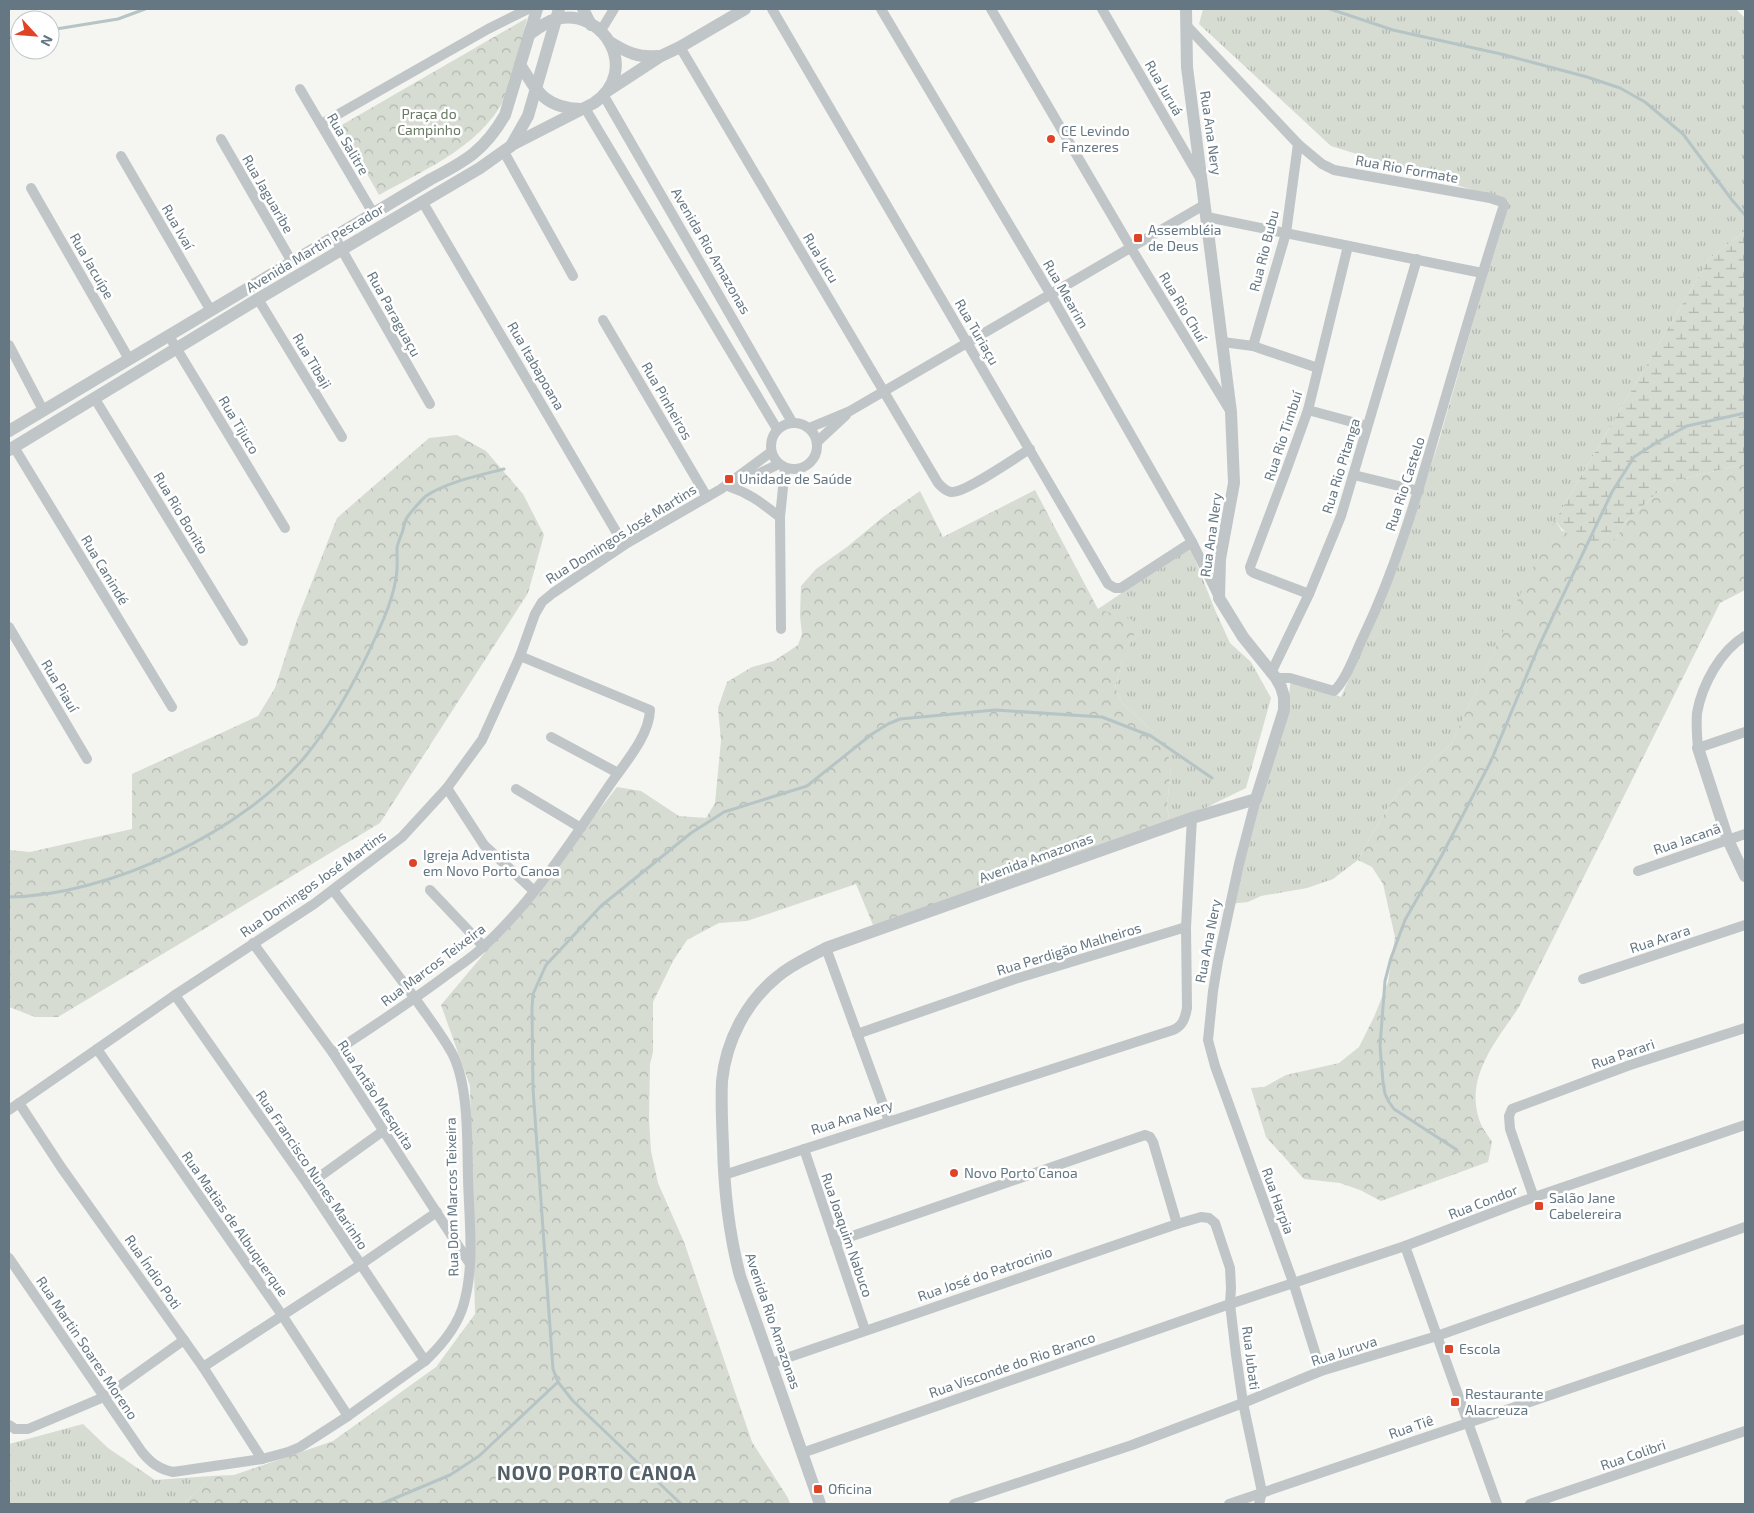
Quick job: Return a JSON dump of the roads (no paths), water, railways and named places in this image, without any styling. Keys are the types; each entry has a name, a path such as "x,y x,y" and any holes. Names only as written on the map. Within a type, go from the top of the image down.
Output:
{"street":[{"path":"321,124 471,38 528,9"},
{"name":"Avenida Martin Pescador","path":"9,430 478,151 497,130 505,115 537,9"},
{"path":"583,9 595,28"},
{"path":"595,28 614,9"},
{"path":"573,276 508,149 583,109 661,56 745,9"},
{"name":"Rua Turiaçu","path":"772,9 1105,580 1111,586 1121,588 1192,542"},
{"name":"Rua Mearim","path":"881,9 1051,295 1192,542 1219,598"},
{"name":"Rua Rio Chuí","path":"990,9 1131,248 1231,412"},
{"name":"Rua Juruá","path":"1102,9 1202,181"},
{"name":"Rua Ana Nery","path":"1186,9 1187,67 1231,412 1234,483 1220,559 1219,598 1243,637 1274,675 1284,697 1284,710 1256,799 1239,864 1212,991 1208,1040"},
{"path":"530,34 558,14 580,20 595,28 609,41 634,55 661,56"},
{"name":"Avenida Martin Pescador","path":"12,448 258,299 480,168 508,149 528,116 558,14"},
{"path":"1186,24 1298,144"},
{"path":"607,93 615,77 616,66 616,56 609,41"},
{"name":"Rua Jucu","path":"680,47 938,483 947,491 957,492 1030,449"},
{"path":"521,66 536,91 552,104 561,107 583,109"},
{"name":"Rua Salitre","path":"300,89 373,213"},
{"name":"Avenida Rio Amazonas","path":"607,93 792,422"},
{"path":"583,109 777,429"},
{"name":"Rua Jaguaribe","path":"221,139 292,262"},
{"name":"Rua Rio Formate","path":"1298,144 1322,164 1334,170 1388,181 1438,188 1502,202 1504,205 1499,219"},
{"name":"Rua Rio Bubu","path":"1253,346 1286,233 1298,144"},
{"name":"Rua Ivaí","path":"121,156 211,311"},
{"name":"Rua Jacuípe","path":"31,188 129,359"},
{"name":"Rua Itabapoana","path":"422,201 624,545"},
{"path":"809,428 850,411 1131,248 1205,211 1286,233 1482,273"},
{"name":"Rua Rio Castelo","path":"1274,675 1334,691 1338,687 1372,619 1419,490 1499,219"},
{"name":"Rua Paraguaçu","path":"334,236 430,404"},
{"name":"Rua Rio Timbuí","path":"1309,594 1254,574 1250,567 1308,410 1348,246"},
{"name":"Rua Rio Pitanga","path":"1274,675 1341,516 1417,259"},
{"name":"Rua Tibaji","path":"258,299 342,437"},
{"name":"Rua Pinheiros","path":"603,320 706,497"},
{"name":"Rua Tijuco","path":"169,336 285,528"},
{"path":"1223,342 1253,346 1318,368"},
{"path":"9,345 39,412 30,424 12,436 12,448"},
{"name":"Rua Rio Bonito","path":"95,399 244,641"},
{"path":"1308,410 1367,426"},
{"path":"817,442 850,411"},
{"path":"792,422 798,422 809,428 817,442 815,456 806,466 799,469 782,466 774,459 770,444 772,436 777,429 786,423 792,422"},
{"name":"Rua Canindé","path":"12,448 172,707"},
{"name":"Rua Domingos José Martins","path":"726,488 771,452"},
{"path":"781,629 780,518 782,466"},
{"name":"Rua Domingos José Martins","path":"9,1110 175,995 333,890 402,837 447,788 482,740 520,656 535,614 542,602 624,545 706,497 782,466"},
{"path":"1354,474 1419,490"},
{"path":"726,488 740,490 759,500 780,518"},
{"name":"Rua Piauí","path":"9,627 87,759"},
{"path":"1745,636 1735,642 1708,679 1700,700 1697,716 1698,748 1728,840 1745,876"},
{"name":"Rua Marcos Teixeira","path":"333,1053 415,999 484,947 534,891 581,828 643,736 650,716 650,710 520,656"},
{"path":"1698,748 1745,732"},
{"path":"551,737 618,773"},
{"path":"447,788 484,844 534,891"},
{"path":"516,789 581,828"},
{"name":"Avenida Amazonas","path":"826,948 1192,818 1256,799"},
{"path":"1186,927 1192,818"},
{"name":"Rua Jacanã","path":"1638,871 1745,834"},
{"name":"Rua Dom Marcos Teixeira","path":"142,1452 156,1466 173,1472 262,1459 300,1447 348,1416 425,1361 446,1338 464,1304 470,1265 466,1140 463,1091 458,1067 452,1054 415,999 333,890"},
{"path":"430,890 484,947"},
{"name":"Rua Arara","path":"1583,978 1745,925"},
{"name":"Rua Ana Nery","path":"724,1176 1173,1030 1180,1026 1184,1020 1187,1008 1186,927"},
{"name":"Rua Perdigão Malheiros","path":"858,1034 1014,979 1186,927"},
{"name":"Rua Antão Mesquita","path":"254,944 333,1053 470,1265"},
{"path":"826,948 889,1121"},
{"name":"Avenida Rio Amazonas","path":"820,1504 740,1276 734,1253 724,1176 722,1080 732,1039 750,1005 777,977 795,964 826,948"},
{"name":"Rua Francisco Nunes Marinho","path":"175,995 308,1185 425,1361"},
{"name":"Rua Parari","path":"1534,1198 1510,1129 1509,1119 1511,1111 1621,1069 1745,1028"},
{"name":"Rua Harpia","path":"1208,1040 1215,1066 1322,1371"},
{"name":"Rua Matias de Albuquerque","path":"97,1049 282,1315 348,1416"},
{"name":"Rua Índio Poti","path":"19,1103 61,1167 203,1367 262,1459"},
{"name":"Rua Condor","path":"1230,1304 1405,1246 1534,1198 1745,1125"},
{"path":"308,1185 383,1131"},
{"path":"835,1242 1145,1135 1150,1137 1153,1142 1177,1224"},
{"name":"Rua Joaquim Nabuco","path":"804,1149 865,1330"},
{"path":"203,1367 360,1265 436,1212"},
{"name":"Rua José do Patrocinio","path":"772,1363 1177,1224 1201,1217 1209,1218"},
{"name":"Rua Jubati","path":"1209,1218 1215,1223 1230,1268 1230,1304 1243,1403 1262,1492 1259,1504"},
{"name":"Rua Juruva","path":"954,1504 1132,1445 1322,1371 1437,1336 1745,1228"},
{"path":"1405,1246 1497,1504"},
{"name":"Rua Martin Soares Moreno","path":"9,1258 142,1452"},
{"name":"Rua Visconde do Rio Branco","path":"802,1453 1230,1304"},
{"name":"Rua Tiê","path":"1228,1504 1745,1329"},
{"path":"9,1424 15,1430 28,1428 104,1398 184,1340"},
{"name":"Rua Colibri","path":"1530,1504 1745,1431"}],"waterway":[{"path":"60,28 118,19 145,9"},
{"path":"1330,9 1393,30 1501,54 1587,77 1620,88 1645,102 1683,134 1745,215"},
{"path":"1457,1150 1394,1109 1385,1094 1380,1046 1385,981 1405,920 1442,855 1491,761 1538,648 1612,492 1634,457 1687,426 1745,413"},
{"path":"9,897 48,894 89,885 131,872 172,854 212,833 249,808 281,782 308,753 330,723 369,652 393,593 397,570 397,548 408,516 426,496 434,491 504,469"},
{"path":"681,1504 573,1401 558,1382 553,1369 533,1089 533,994 546,965 601,906 691,833 724,812 807,786 872,734 900,719 995,710 1102,717 1151,736 1212,778"},
{"path":"381,1504 450,1475 479,1456 558,1382"}],"place":[{"name":"CE Levindo Fanzeres","path":"1051,139"},
{"name":"Assembléia de Deus","path":"1138,238"},
{"name":"Unidade de Saúde","path":"729,479"},
{"name":"Igreja Adventista em Novo Porto Canoa","path":"413,863"},
{"name":"Novo Porto Canoa","path":"954,1173"},
{"name":"Salão Jane Cabelereira","path":"1539,1206"},
{"name":"Escola","path":"1449,1349"},
{"name":"Restaurante Alacreuza","path":"1455,1402"},
{"name":"Oficina","path":"818,1489"}],"district":[{"name":"NOVO PORTO CANOA","path":"597,1473"}],"park label":[{"name":"Praça do Campinho","path":"429,122"}]}
